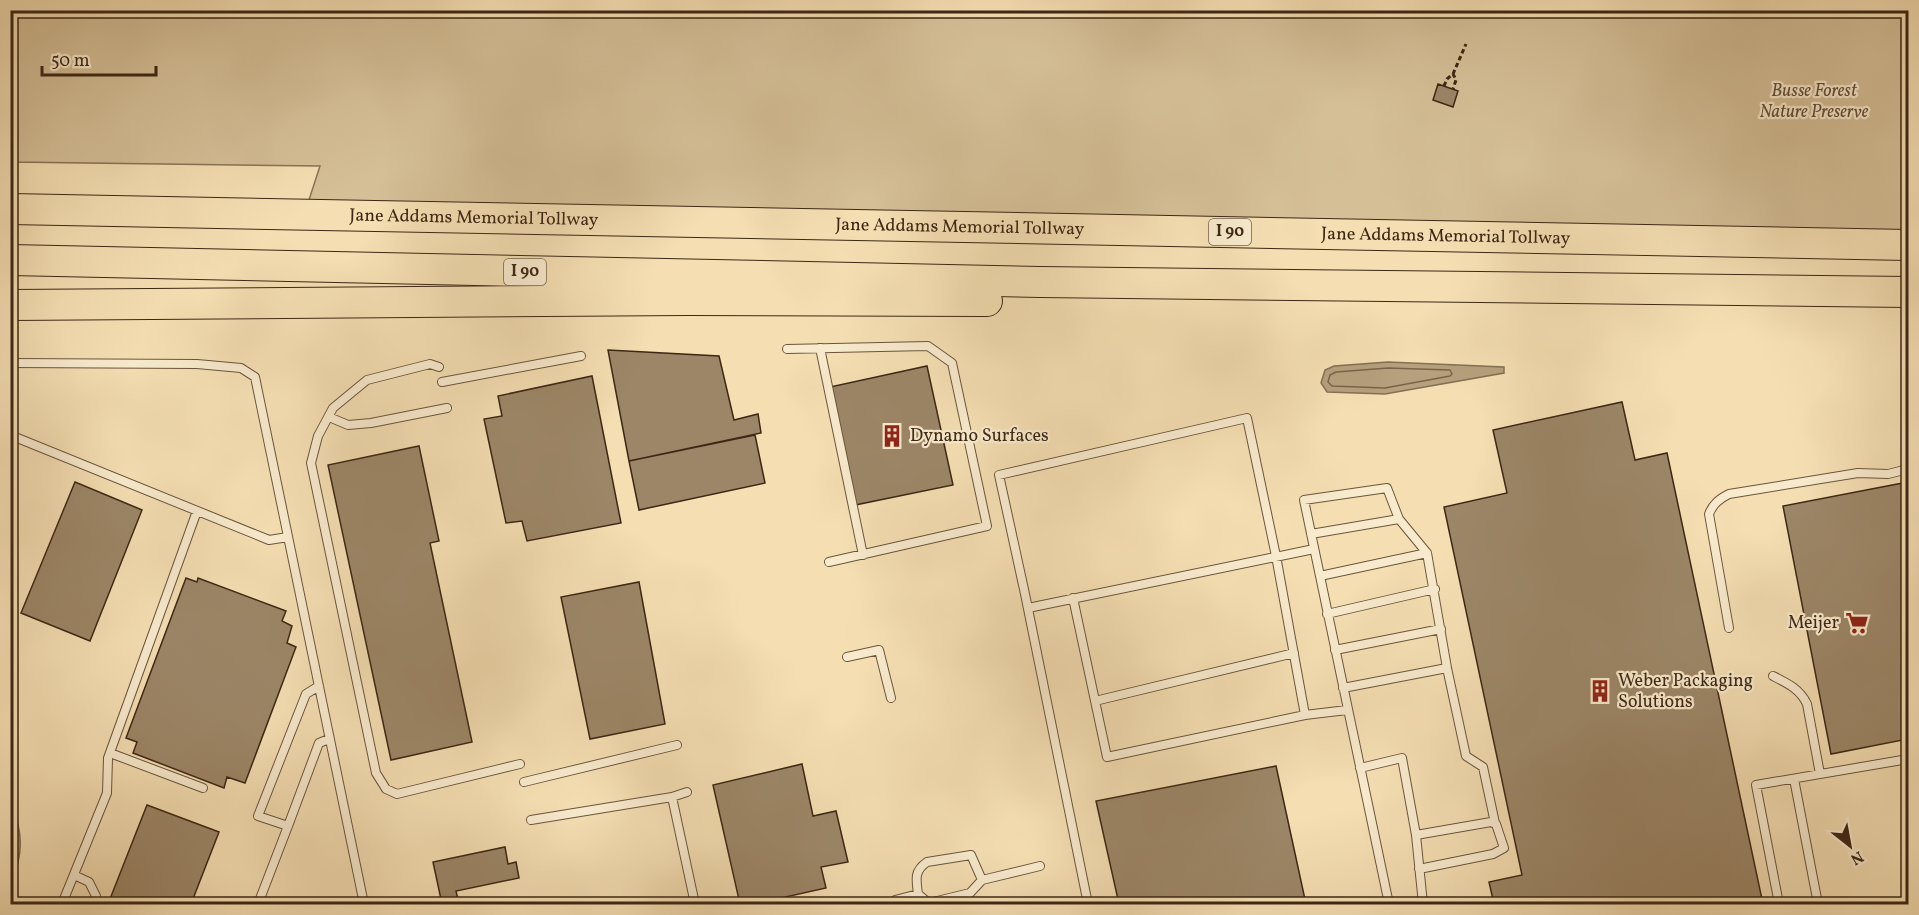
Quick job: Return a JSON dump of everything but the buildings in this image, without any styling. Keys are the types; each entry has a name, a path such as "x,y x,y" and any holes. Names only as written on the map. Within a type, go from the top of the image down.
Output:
{"highway":[{"path":"10,201 201,213"},
{"name":"Jane Addams Memorial Tollway","path":"10,209 1908,245"},
{"name":"I 90","path":"10,260 1040,282 1908,292"},
{"path":"10,305 687,300 985,302 1040,282"}],"lane":[{"path":"787,349 928,346 952,363 987,526 829,562"},
{"path":"820,348 863,555"},
{"path":"442,382 582,356"},
{"path":"10,363 177,364 241,368 255,377 364,904"},
{"path":"439,367 430,364 367,380 333,408 318,435 311,463 376,773 386,789 397,794 520,764"},
{"path":"328,417 348,425 371,423 447,408"},
{"path":"1088,904 999,476 1247,418 1276,556 1305,715"},
{"path":"10,435 269,540 288,537"},
{"path":"1729,628 1709,514 1712,506 1729,494 1858,473 1888,474 1908,469"},
{"path":"1389,904 1304,500 1387,488 1399,519 1427,554 1467,756 1483,767 1495,823 1502,836 1504,848 1493,854 1419,869"},
{"path":"62,904 107,793 108,758 197,511"},
{"path":"1311,534 1399,519"},
{"path":"1028,608 1314,549"},
{"path":"1320,576 1427,554"},
{"path":"1328,614 1435,589"},
{"path":"1073,598 1107,758 1305,715 1347,710"},
{"path":"1335,650 1441,629"},
{"path":"848,657 879,650 891,698"},
{"path":"1095,701 1294,653"},
{"path":"1343,688 1448,668"},
{"path":"1773,676 1790,684 1803,696 1807,704 1820,774"},
{"path":"288,826 258,816 306,694 319,686"},
{"path":"258,904 319,743 329,740"},
{"path":"524,782 677,745"},
{"path":"110,753 203,788"},
{"path":"1360,768 1402,758 1416,835 1423,904"},
{"path":"1779,904 1756,785 1908,759"},
{"path":"1794,779 1818,904"},
{"path":"531,820 672,797 687,792"},
{"path":"672,797 695,904"},
{"path":"1416,835 1482,822 1495,823"},
{"path":"982,880 971,855 927,862 921,866 916,875 918,894 928,903 970,893 982,880 1041,866"},
{"path":"74,875 89,882 96,896 93,904"},
{"path":"895,900 918,894"}],"path":[{"path":"1444,86 1447,79 1453,75 1466,44"},
{"path":"1453,75 1456,80 1453,89"}],"green space":[{"name":"Busse Forest Nature Preserve","path":"10,11 1908,11 1908,245 306,209 320,166 11,162"}],"water":[{"path":"1388,362 1504,367 1504,373 1385,394 1327,392 1321,383 1325,370 1334,366"},
{"path":"11,805 20,833 20,852 11,881"}],"place":[{"name":"Dynamo Surfaces","path":"892,436"},
{"name":"Meijer","path":"1857,623"},
{"name":"Weber Packaging Solutions","path":"1600,691"}]}
